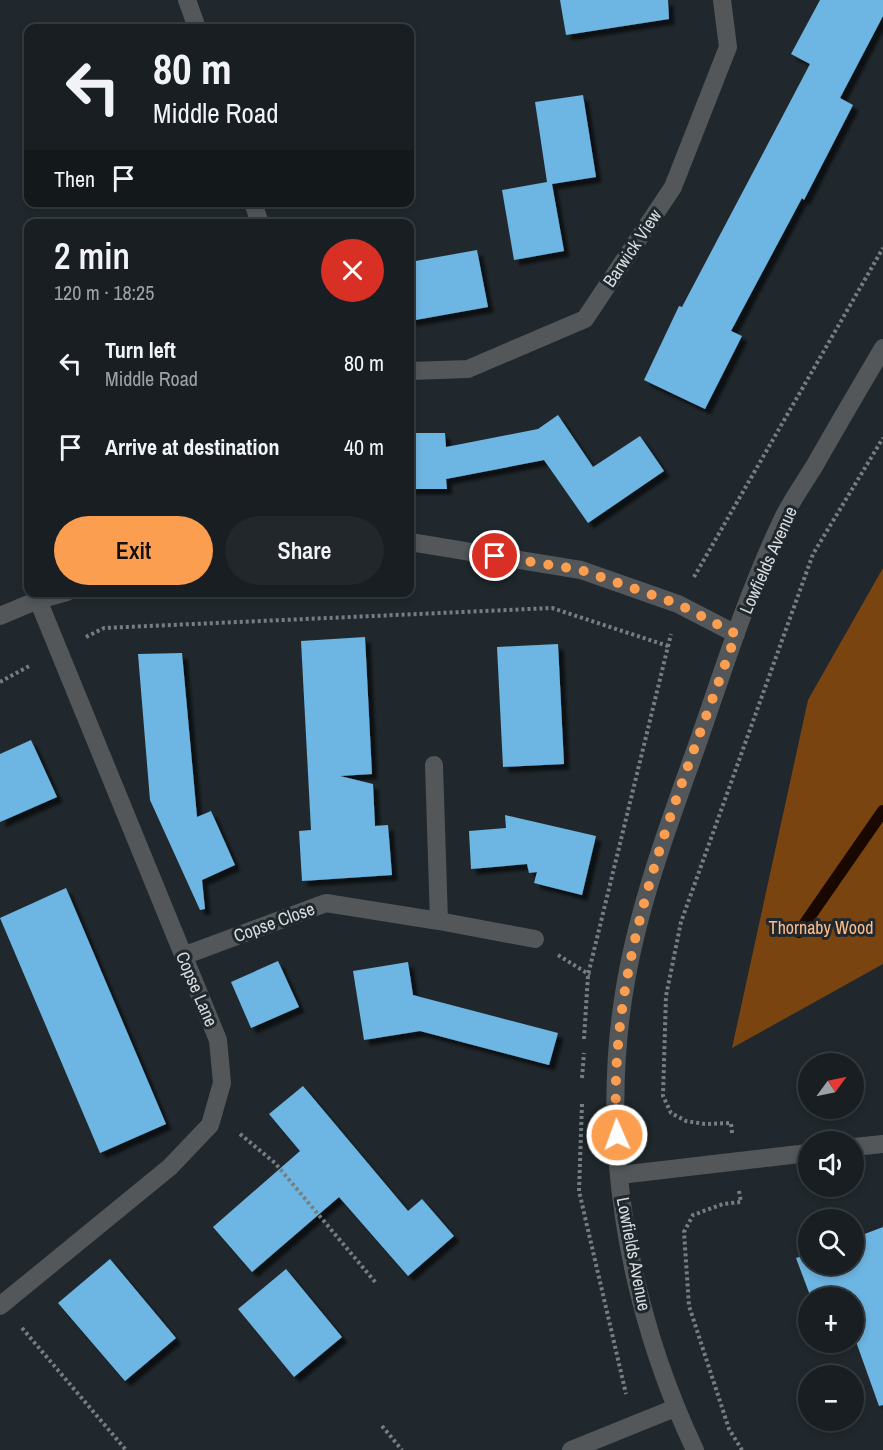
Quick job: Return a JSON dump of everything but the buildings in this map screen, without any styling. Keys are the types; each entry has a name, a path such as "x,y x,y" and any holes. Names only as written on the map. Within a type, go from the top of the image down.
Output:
{"street":[{"path":"187,0 196,24"},
{"name":"Barwick View","path":"414,371 468,369 585,319 673,187 728,47 722,0"},
{"name":"Lowfields Avenue","path":"695,1450 675,1408 647,1326 629,1250 616,1115 617,1062 626,982 646,897 736,634 783,519 883,348"},
{"path":"414,543 581,570 678,604 736,634"},
{"path":"0,615 49,597"},
{"name":"Copse Lane","path":"1,1305 170,1167 210,1125 222,1083 218,1040 38,600"},
{"path":"434,765 439,921"},
{"name":"Copse Close","path":"183,956 326,903 535,939"},
{"path":"864,1146 883,1144"},
{"path":"620,1175 798,1154"},
{"path":"571,1450 675,1408"}],"path":[{"path":"742,1450 729,1429 689,1306 684,1232 693,1215 723,1204 741,1202 731,1123 705,1124 686,1121 671,1113 663,1096 666,996 681,922 813,554 883,438"},
{"path":"0,682 104,628 552,608 668,646"},
{"path":"535,939 588,975 626,982"},
{"path":"210,1125 242,1134 276,1163 376,1283"},
{"path":"1,1305 126,1450"},
{"path":"382,1426 402,1450"}],"green space":[{"name":"Thornaby Wood","path":"883,568 883,964 732,1048 808,700"}],"waterway":[{"path":"799,932 883,811"}],"route":[{"path":"495,556 581,570 678,604 736,634 677,801 639,919 626,982 618,1052 617,1135"}]}
